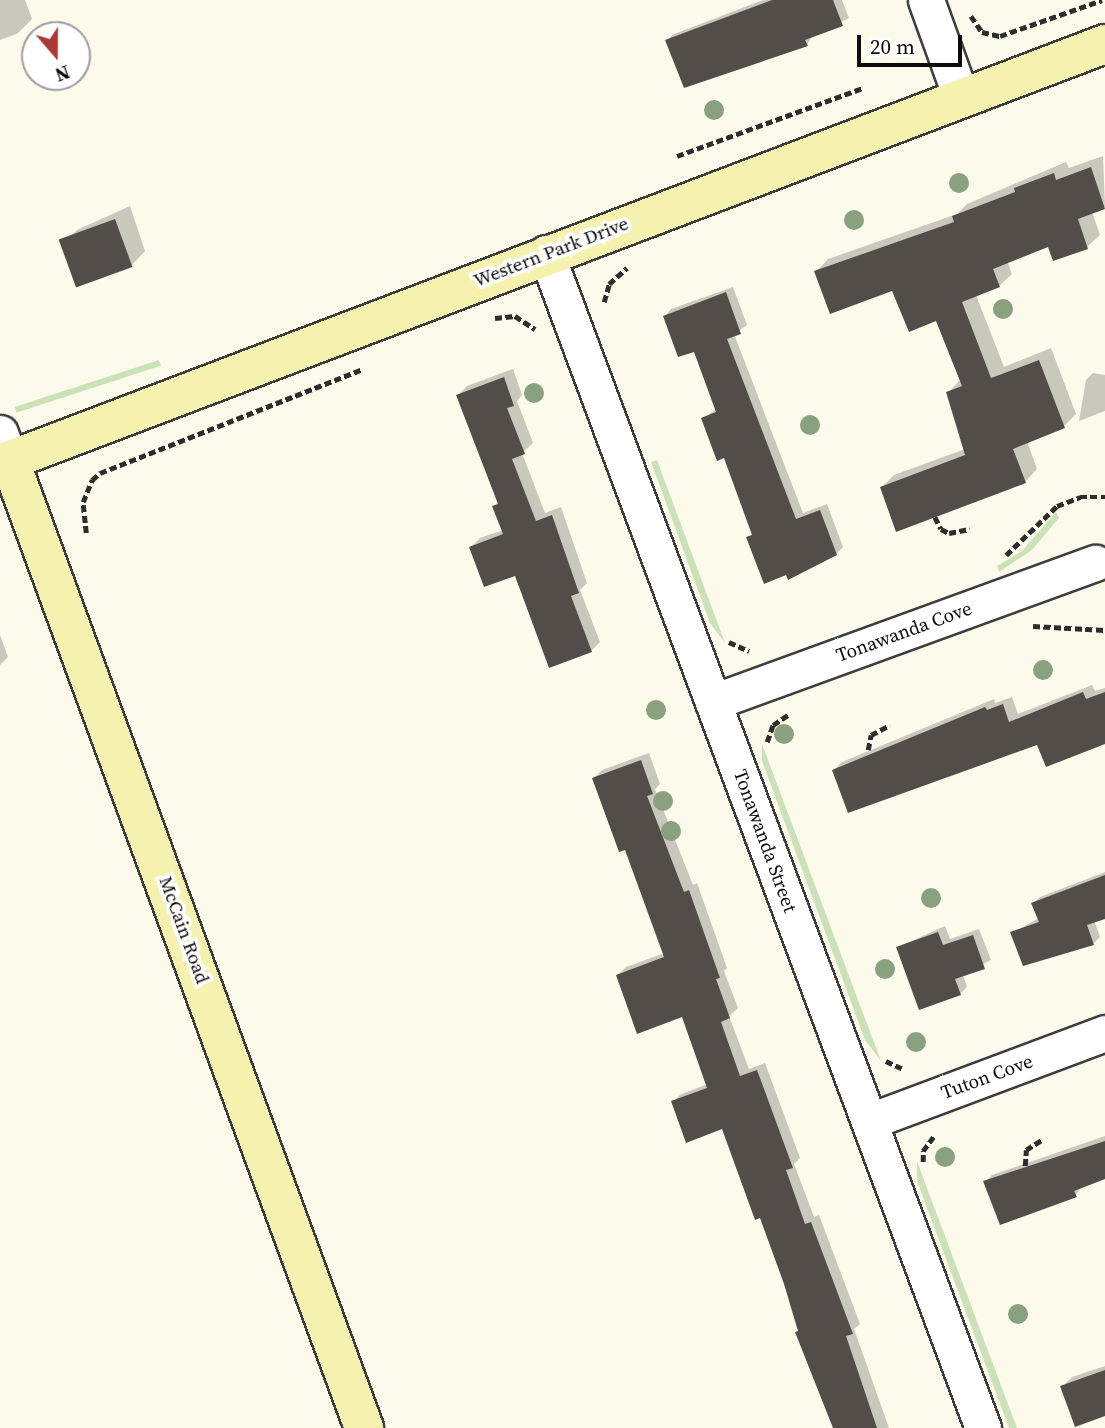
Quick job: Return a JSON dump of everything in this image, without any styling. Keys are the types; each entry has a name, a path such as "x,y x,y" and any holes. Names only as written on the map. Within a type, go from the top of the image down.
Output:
{"street":[{"path":"926,0 961,97"},
{"name":"Western Park Drive","path":"3,453 1105,44"},
{"name":"Tonawanda Street","path":"546,253 983,1428"},
{"name":"McCain Road","path":"3,453 364,1428"},
{"name":"Tonawanda Cove","path":"713,702 1095,563"},
{"name":"Tuton Cove","path":"870,1121 1105,1033"}],"path":[{"path":"968,8 982,32 1000,36 1102,0"},
{"path":"677,156 863,88"},
{"path":"606,310 609,284 638,264"},
{"path":"490,319 504,316 526,320 539,336"},
{"path":"86,533 83,502 92,480 100,473 367,367"},
{"path":"1003,557 1025,541 1057,506 1080,497 1105,497"},
{"path":"935,517 941,530 949,533 970,529"},
{"path":"1027,628 1058,624 1105,630"},
{"path":"724,629 729,642 753,651"},
{"path":"769,748 767,739 773,725 795,712"},
{"path":"868,750 871,735 890,724"},
{"path":"882,1053 892,1066 912,1068"},
{"path":"926,1171 923,1151 939,1134"},
{"path":"1025,1166 1026,1150 1043,1139"}],"green space":[{"path":"159,360 161,366 16,413 14,407"},
{"path":"657,460 725,643 710,623 651,462"},
{"path":"1056,512 1059,518 1032,550 999,572 997,566 1022,551"},
{"path":"762,744 881,1061 865,1040 762,761"},
{"path":"917,1161 1017,1428 1009,1428 917,1181"}],"building":[{"path":"772,0 833,0 843,26 805,40 808,46 684,88 665,40"},
{"path":"1091,167 1105,209 1078,219 1088,249 1053,261 1048,247 993,269 1000,287 962,302 991,378 1039,360 1065,428 1013,449 1026,483 896,532 880,487 965,455 946,392 962,386 936,321 909,332 892,291 830,314 814,271 954,222 952,216 1015,192 1014,188 1054,173 1056,180"},
{"path":"115,219 132,267 76,287 59,240"},
{"path":"726,292 741,334 727,339 796,519 820,510 837,555 788,580 786,575 764,584 746,537 752,535 724,458 717,461 701,418 716,412 694,352 678,357 663,316"},
{"path":"504,377 514,406 507,408 525,454 512,459 536,521 552,515 579,593 571,596 592,652 549,668 515,576 484,587 469,547 503,534 492,506 498,504 456,395"},
{"path":"1083,692 1086,699 1105,692 1105,744 1046,767 1037,745 848,813 832,770 985,707 987,710 1003,704 1009,722"},
{"path":"641,760 653,794 647,796 684,892 689,890 720,978 716,979 730,1018 721,1022 740,1076 757,1070 793,1168 786,1170 805,1224 811,1222 853,1334 846,1336 877,1428 833,1428 795,1332 798,1331 784,1284 760,1218 755,1220 722,1129 686,1143 671,1101 707,1088 682,1017 637,1034 616,975 664,957 625,850 619,852 592,778"},
{"path":"1105,875 1105,919 1087,925 1094,945 1023,966 1010,932 1039,922 1031,903"},
{"path":"938,932 943,945 973,935 985,969 955,979 961,995 919,1010 896,947"},
{"path":"1105,1141 1105,1179 1074,1191 1077,1197 1000,1225 983,1181"},
{"path":"1105,1370 1105,1416 1075,1427 1060,1386"}]}
